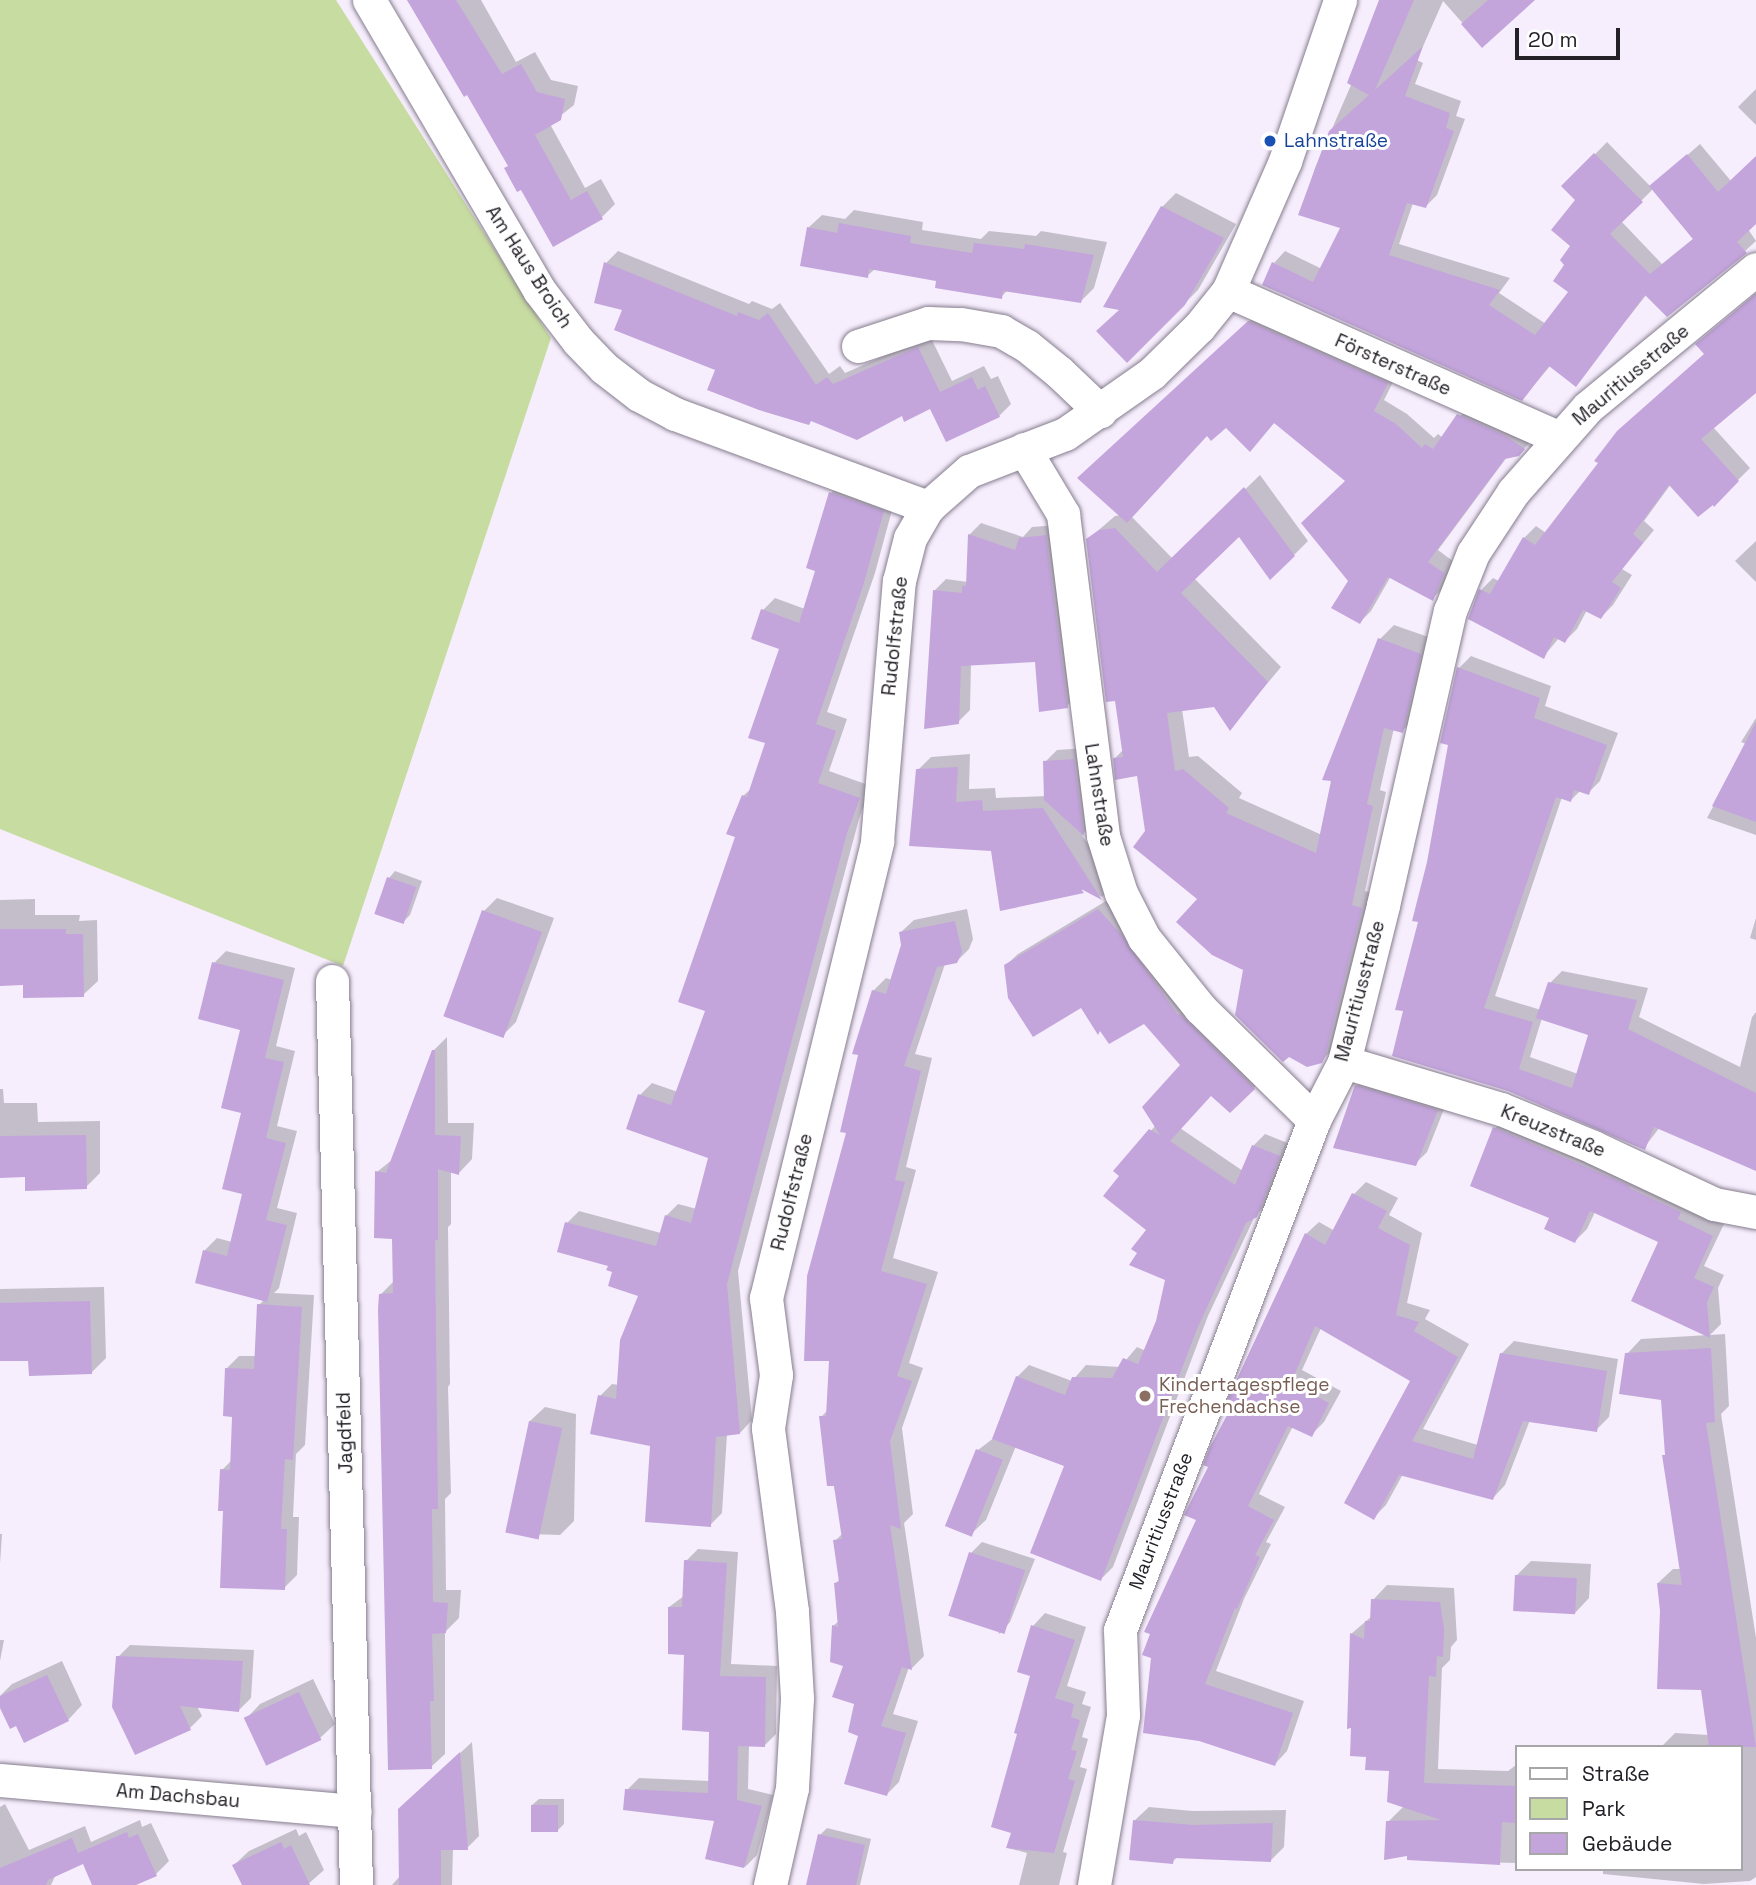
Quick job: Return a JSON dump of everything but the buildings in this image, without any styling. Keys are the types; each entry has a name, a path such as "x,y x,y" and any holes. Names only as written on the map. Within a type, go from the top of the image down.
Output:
{"street":[{"name":"Am Haus Broich","path":"369,0 540,290 578,341 604,368 639,395 675,414 928,507"},
{"path":"928,507 970,471 1065,434 1100,411 1152,373 1199,327 1228,291 1285,161 1340,0"},
{"name":"Mauritiusstraße","path":"1094,1885 1123,1715 1120,1630 1314,1120 1344,1062 1450,611 1473,554 1513,492 1588,407 1756,269"},
{"name":"Försterstraße","path":"1228,291 1559,438"},
{"path":"858,346 928,323 1001,331 1027,346 1100,411"},
{"name":"Lahnstraße","path":"1024,449 1063,514 1102,836 1121,893 1144,938 1185,991 1314,1120"},
{"name":"Rudolfstraße","path":"770,1885 792,1788 797,1698 792,1611 768,1428 776,1375 766,1298 877,841 899,581 910,538 928,507"},
{"name":"Jagdfeld","path":"332,981 356,1885"},
{"name":"Kreuzstraße","path":"1344,1062 1501,1109 1594,1147 1714,1204 1756,1212"},
{"name":"Am Dachsbau","path":"0,1780 355,1811"}],"green space":[{"path":"0,0 336,0 551,338 343,966 0,829"}],"place":[{"name":"Lahnstraße","path":"1270,141"},
{"name":"Kindertagespflege Frechendachse","path":"1145,1396"}]}
